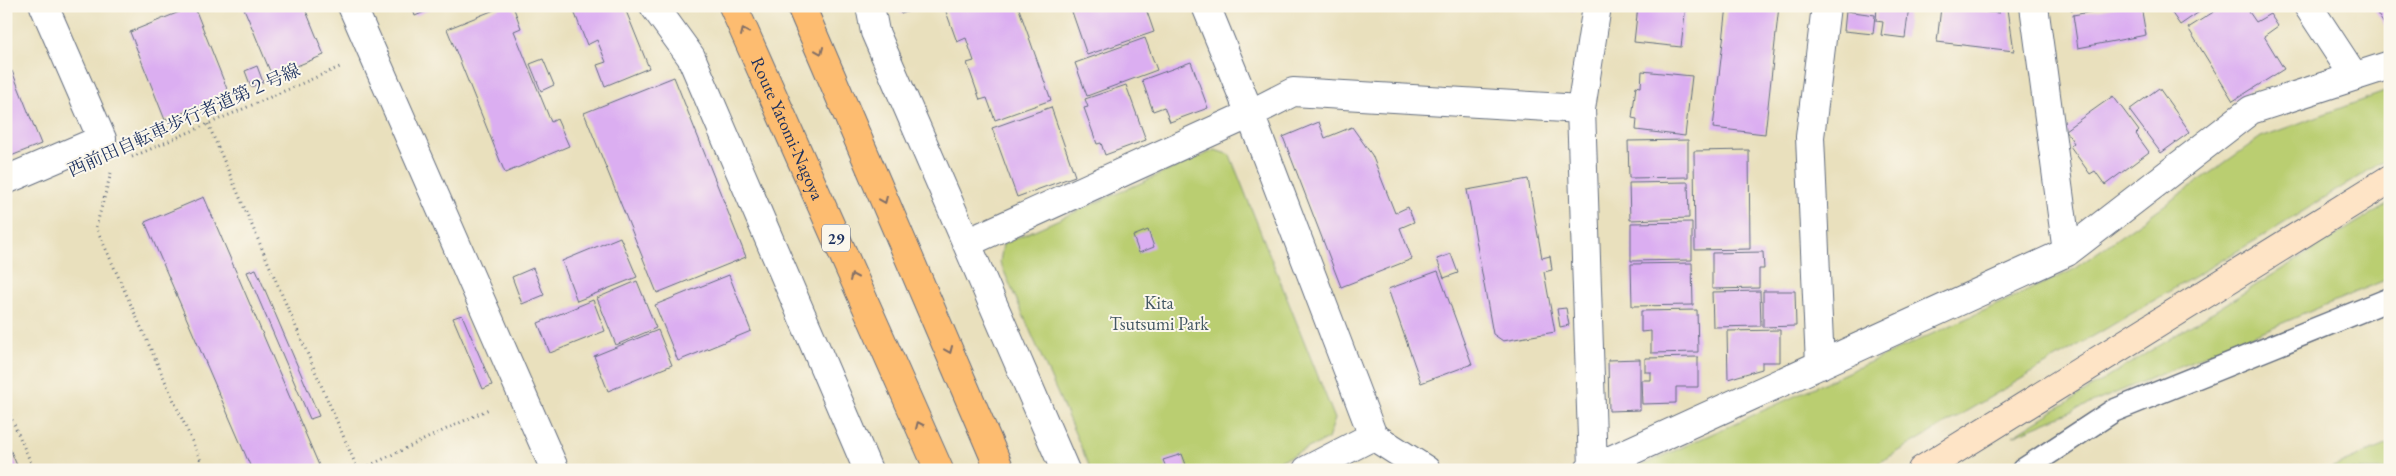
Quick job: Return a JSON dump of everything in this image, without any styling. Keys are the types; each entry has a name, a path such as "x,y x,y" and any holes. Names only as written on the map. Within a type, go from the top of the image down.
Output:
{"main road":[{"name":"Route Yatomi-Nagoya","path":"733,6 938,470"},
{"path":"801,6 1000,470"}],"street":[{"path":"6,180 102,139 44,6"},
{"path":"352,6 554,470"},
{"path":"654,6 691,57 868,470"},
{"path":"870,6 875,32 1065,470"},
{"path":"1206,6 1250,114 1373,436 1426,470"},
{"path":"1597,6 1581,109 1591,469 2067,252 2251,110 2390,65"},
{"path":"1820,365 1810,136 1826,6"},
{"path":"2034,6 2067,252"},
{"path":"2308,6 2354,76"},
{"path":"967,243 1250,114 1293,92 1581,109"},
{"path":"1922,470 2390,179"},
{"path":"1307,470 1373,436"}],"lane":[{"path":"2023,470 2113,411 2390,300"},
{"path":"2052,470 2113,411"}],"path":[{"name":"西前田自転車歩行者道第２号線","path":"130,158 372,52"},
{"path":"208,124 359,470 521,394"},
{"path":"113,166 96,227 205,470"},
{"path":"6,406 34,470"}],"green space":[{"path":"2390,90 2390,157 2273,230 1867,470 1632,470 2071,271 2261,137"},
{"name":"Kita Tsutsumi Park","path":"1215,150 1230,155 1335,419 1328,439 1260,470 1091,470 1000,262 1003,244"},
{"path":"2390,202 2390,278 2013,436"},
{"path":"2390,443 2390,470 2326,470"}],"building":[{"path":"194,6 229,94 165,120 130,32"},
{"path":"243,6 304,6 324,55 272,76"},
{"path":"412,6 438,6 415,16"},
{"path":"504,6 513,6 521,28 514,31 551,122 557,119 569,146 505,173 447,29"},
{"path":"572,6 624,6 649,68 605,86 597,65 606,62 597,40 587,45"},
{"path":"898,6 921,6 921,7 901,14"},
{"path":"944,6 1018,6 1051,100 995,120 987,98 980,100 967,63 974,61 966,38 957,42"},
{"path":"1070,6 1145,6 1154,32 1087,55"},
{"path":"1557,6 1577,6 1576,11 1557,8"},
{"path":"1638,6 1686,6 1681,47 1634,42"},
{"path":"1727,6 1779,6 1765,134 1713,128"},
{"path":"1877,6 1909,6 1905,38 1881,35 1883,22 1876,21"},
{"path":"1914,6 1928,6 1928,9"},
{"path":"2070,6 2087,6 2087,7 2071,10"},
{"path":"2123,6 2141,6 2146,35 2078,48 2073,15"},
{"path":"2167,6 2208,6 2180,25"},
{"path":"2223,6 2245,6 2256,22 2270,14 2278,26 2264,36 2284,69 2233,101 2188,28"},
{"path":"2372,6 2390,6 2390,33"},
{"path":"1941,7 1999,13 1999,8 2008,9 2014,51 1937,42"},
{"path":"1846,11 1875,15 1873,34 1844,31"},
{"path":"1145,38 1157,70 1087,96 1075,63"},
{"path":"543,59 554,85 541,91 530,64"},
{"path":"1191,62 1208,108 1170,122 1164,107 1153,111 1142,80"},
{"path":"257,66 263,82 251,87 245,71"},
{"path":"12,71 41,144 6,158 6,73"},
{"path":"1642,71 1692,76 1685,136 1636,130 1637,119 1632,118 1636,86 1641,87"},
{"path":"674,77 746,257 657,293 584,113"},
{"path":"1126,85 1146,140 1105,155 1101,143 1097,144 1084,108 1088,107 1085,99"},
{"path":"2159,88 2190,132 2161,153 2129,110"},
{"path":"2113,96 2139,131 2136,134 2149,152 2105,185 2095,171 2090,174 2070,146 2074,143 2065,130"},
{"path":"1051,107 1075,176 1017,197 992,128"},
{"path":"1319,122 1325,138 1352,127 1372,155 1395,213 1408,207 1414,222 1400,228 1412,259 1341,287 1283,137"},
{"path":"1688,140 1688,177 1629,178 1628,141"},
{"path":"1749,150 1750,249 1695,250 1694,151"},
{"path":"1528,179 1542,258 1550,256 1552,270 1544,272 1555,332 1503,341 1493,334 1467,190"},
{"path":"1688,182 1689,218 1630,220 1629,183"},
{"path":"204,197 321,470 252,470 145,222"},
{"path":"1692,222 1692,260 1631,261 1631,223"},
{"path":"1148,230 1154,247 1139,253 1133,236"},
{"path":"620,237 637,277 577,301 562,261"},
{"path":"1763,252 1764,269 1759,269 1759,288 1712,289 1712,253"},
{"path":"1451,254 1458,273 1444,278 1437,259"},
{"path":"1692,263 1693,305 1632,306 1631,264"},
{"path":"533,268 544,295 522,304 512,277"},
{"path":"256,269 319,416 310,419 247,272"},
{"path":"1438,271 1472,364 1421,383 1388,289"},
{"path":"729,275 751,331 678,361 655,305"},
{"path":"637,281 656,328 616,345 597,298"},
{"path":"1760,291 1761,326 1713,327 1712,292"},
{"path":"1763,291 1795,291 1796,326 1763,327"},
{"path":"593,300 605,331 550,353 538,323"},
{"path":"1566,308 1569,325 1560,327 1557,309"},
{"path":"1697,310 1698,352 1651,353 1651,331 1641,332 1641,311"},
{"path":"462,315 492,385 483,389 453,318"},
{"path":"658,330 672,365 608,391 594,356"},
{"path":"1780,330 1780,362 1762,362 1762,369 1728,379 1727,331"},
{"path":"1698,357 1698,387 1676,387 1676,403 1642,404 1641,380 1651,380 1651,372 1645,372 1645,358"},
{"path":"1640,359 1640,410 1609,411 1608,360"},
{"path":"6,440 19,470 6,470"},
{"path":"1182,454 1188,470 1167,470 1163,460"},
{"path":"823,465 825,470 811,470"}]}
